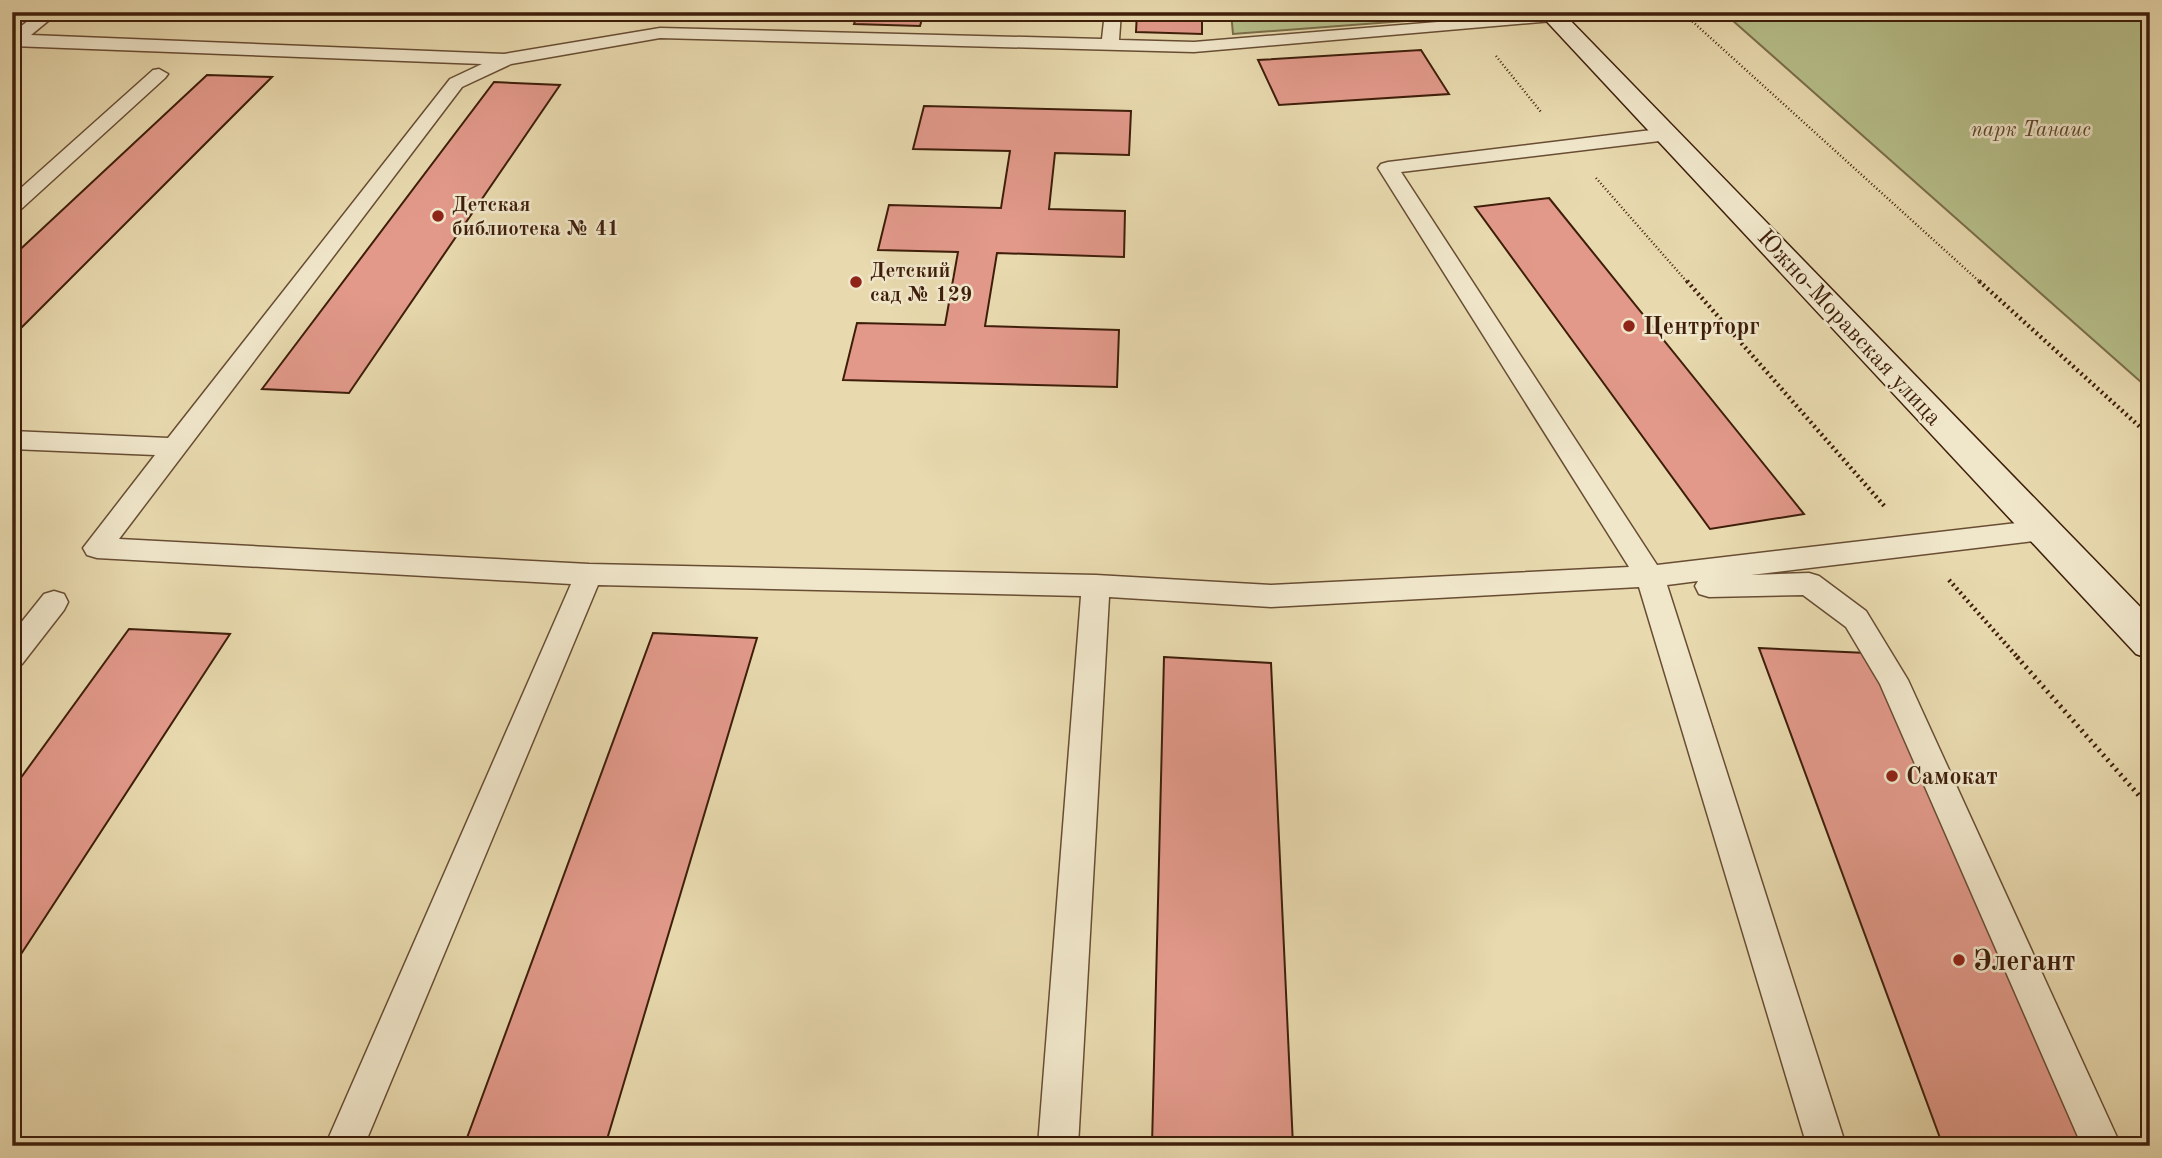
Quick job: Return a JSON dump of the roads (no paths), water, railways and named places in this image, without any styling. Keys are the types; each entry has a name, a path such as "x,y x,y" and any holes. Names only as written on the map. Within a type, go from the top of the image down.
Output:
{"main road":[{"name":"Южно-Моравская улица","path":"1551,14 2150,643"}],"lane":[{"path":"13,41 51,12"},
{"path":"1110,45 1113,12"},
{"path":"13,41 506,59 660,33 798,31 1194,47 1551,14"},
{"path":"506,59 456,83 97,548 589,574 1096,586 1271,596 1652,582 1809,584 1856,619 1893,680 2102,1146"},
{"path":"12,207 159,74"},
{"path":"1668,134 1388,168 1652,582 1827,1146"},
{"path":"12,440 174,447"},
{"path":"1652,582 2042,530"},
{"path":"344,1146 589,574"},
{"path":"1058,1146 1096,586"},
{"path":"12,656 54,602"}],"place":[{"name":"Детская библиотека № 41","path":"438,216"},
{"name":"Детский сад № 129","path":"856,282"},
{"name":"Центрторг","path":"1629,326"},
{"name":"Самокат","path":"1892,776"},
{"name":"Элегант","path":"1959,960"}],"park label":[{"name":"парк Танаис","path":"2031,129"}]}
